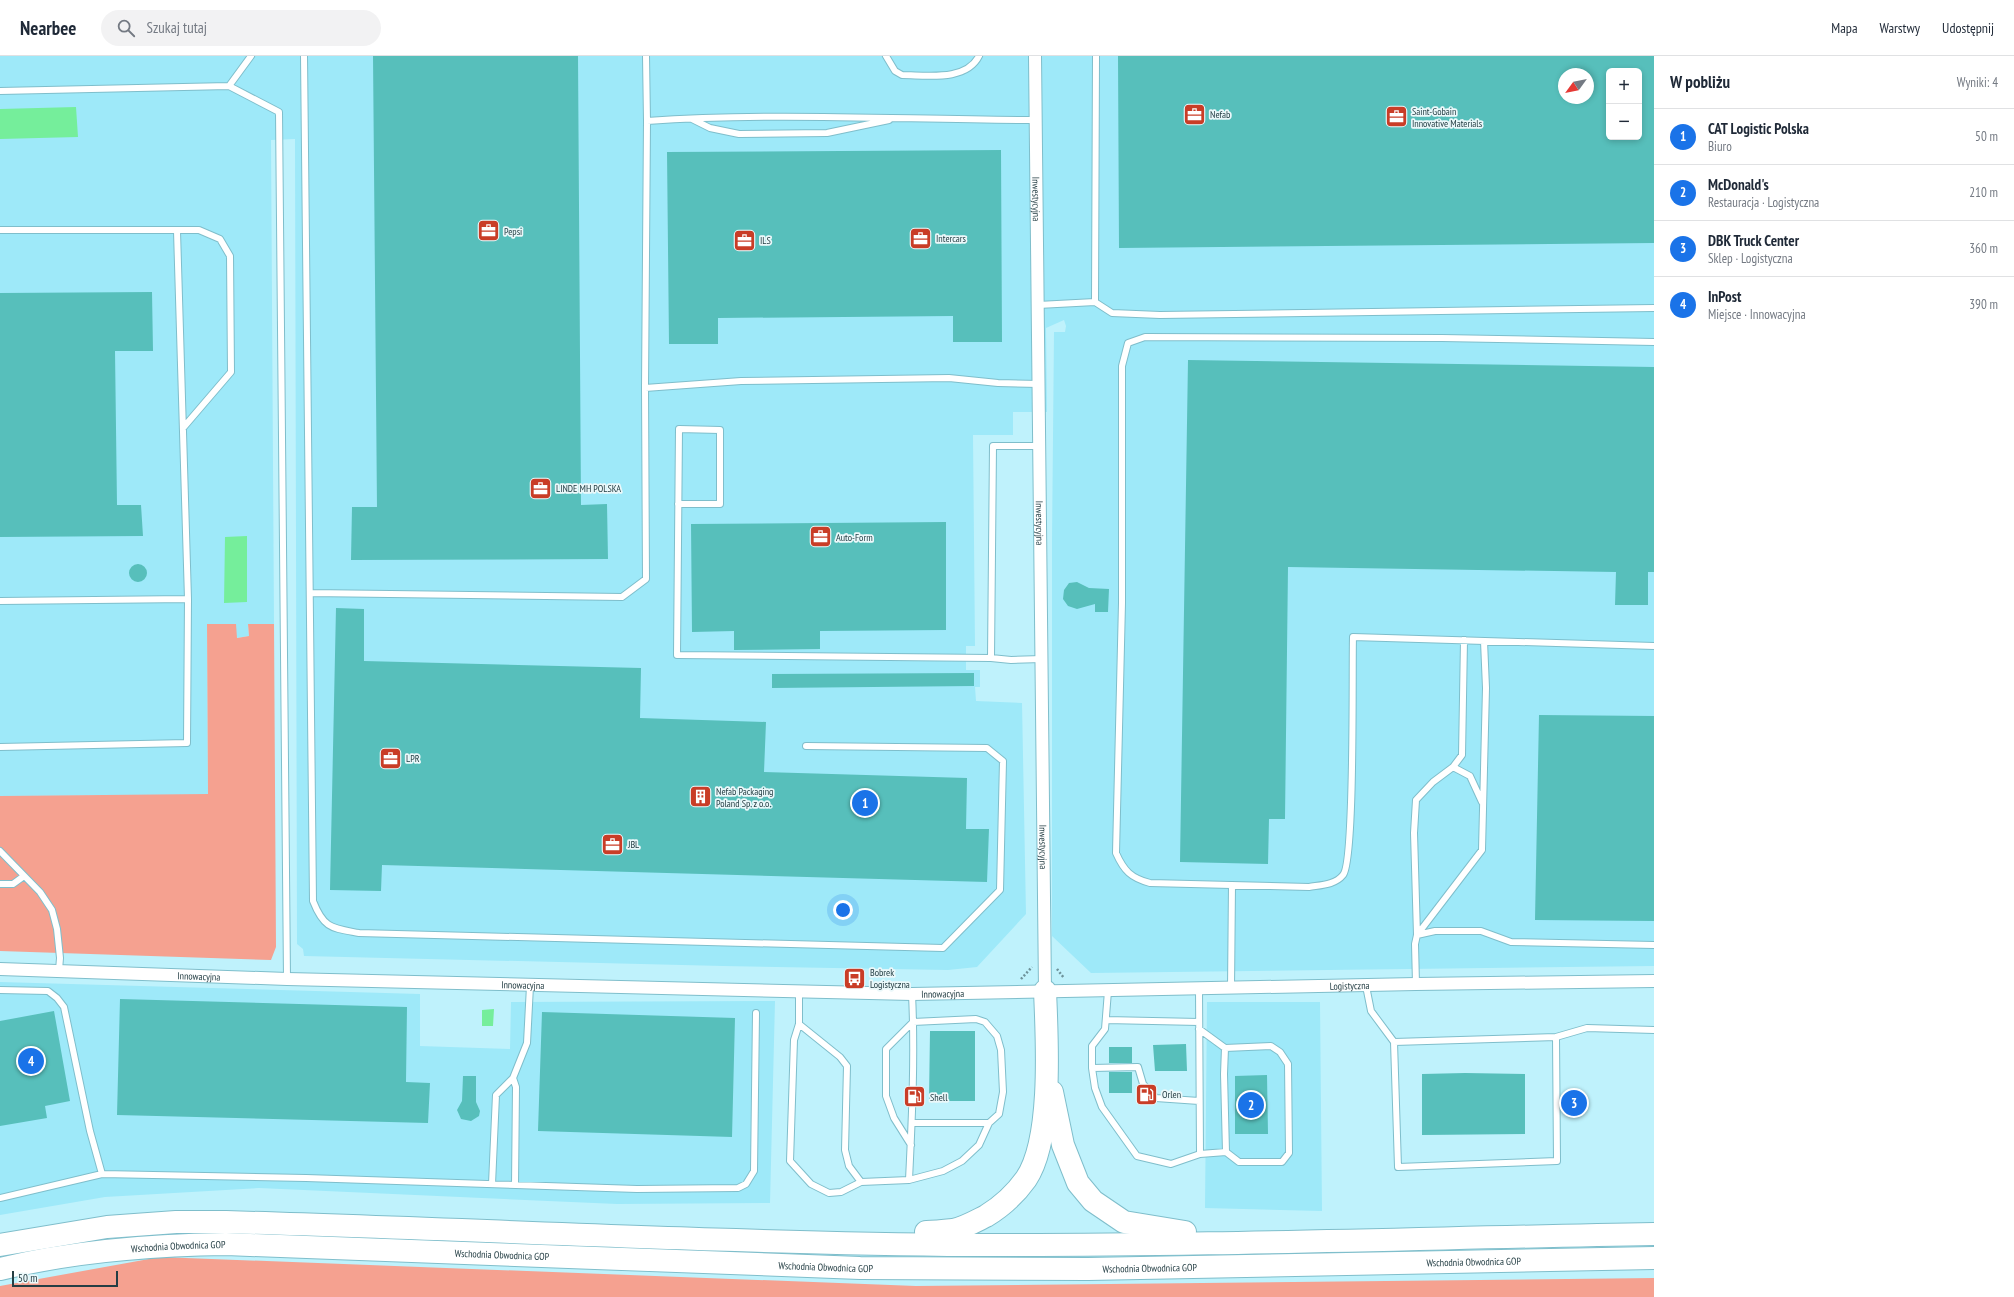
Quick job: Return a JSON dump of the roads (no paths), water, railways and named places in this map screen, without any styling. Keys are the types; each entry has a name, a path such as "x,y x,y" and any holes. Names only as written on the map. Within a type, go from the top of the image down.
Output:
{"highway":[{"path":"825,1242 954,1230 979,1220 996,1210 1026,1178 1035,1157 1041,1137 1048,1067 1045,991"},
{"path":"1048,1067 1063,1145 1078,1182 1093,1200 1124,1222 1254,1243"},
{"path":"0,1245 107,1227 176,1222 226,1222 825,1242 973,1245 1254,1243 1654,1234"},
{"name":"Wschodnia Obwodnica GOP","path":"0,1269 79,1255 154,1246 226,1244 860,1268 1088,1269 1654,1258"}],"street":[{"name":"Inwestycyjna","path":"1035,56 1045,991"},
{"name":"Innowacyjna","path":"0,969 530,986 799,992 912,994 1045,991"},
{"name":"Logistyczna","path":"1045,991 1654,981"}],"lane":[{"path":"229,86 251,56"},
{"path":"304,56 313,901 319,916 331,928 359,933 943,948 1000,890 1003,761 987,748 806,746"},
{"path":"310,593 622,597 646,579 646,56"},
{"path":"886,56 895,71 902,75 957,74 967,70 975,64 979,56"},
{"path":"1096,56 1096,302"},
{"path":"0,91 229,86 279,112 287,979"},
{"path":"647,121 690,118 856,116 1036,120"},
{"path":"690,118 710,128 746,134 827,134 898,118"},
{"path":"0,230 199,230 220,239 230,256 231,372 183,428"},
{"path":"0,747 187,744 188,599 177,231"},
{"path":"1038,305 1096,302 1112,313 1160,315 1654,308"},
{"path":"1654,342 1442,338 1145,337 1128,343 1122,366 1122,604 1116,853 1121,865 1135,879 1150,883 1309,886 1332,883 1344,875 1347,864 1351,821 1353,637 1654,646"},
{"path":"645,388 741,381 949,378 1039,384"},
{"path":"678,504 720,504 720,430 679,429 678,504 677,655 991,658 1011,660 1042,659"},
{"path":"991,658 993,446 1040,446"},
{"path":"0,601 188,599"},
{"path":"1416,984 1415,944 1417,935 1414,833 1416,800 1433,782 1453,767 1462,755 1464,640"},
{"path":"1417,935 1482,850 1484,641"},
{"path":"1453,767 1470,776 1483,805"},
{"path":"0,851 40,892 52,910 57,929 60,958 59,970"},
{"path":"0,884 13,884 24,876"},
{"path":"1231,988 1232,885"},
{"path":"1417,935 1435,931 1481,931 1511,942 1654,945"},
{"path":"492,1184 496,1095 513,1078 527,1043 530,986"},
{"path":"1366,986 1372,1011 1394,1042 1398,1168 1557,1161 1556,1037"},
{"path":"1199,988 1200,1154"},
{"path":"0,990 48,991 58,998 64,1007 90,1131 102,1174"},
{"path":"1108,991 1104,1030 1092,1046 1092,1068 1095,1088 1102,1107 1137,1156 1171,1164 1200,1154 1226,1152 1239,1162 1282,1162 1289,1153 1288,1064 1280,1052 1271,1046 1226,1048 1199,1029"},
{"path":"799,992 799,1024 794,1040 790,1161 811,1184 829,1193 840,1192 861,1182 910,1180 943,1171 962,1161 979,1145 989,1123 999,1114 1003,1092 1001,1050 997,1036 985,1022 976,1019 913,1022 886,1049 886,1096 894,1118 911,1145"},
{"path":"910,1180 912,1123 912,994"},
{"path":"0,1198 102,1174 306,1178 681,1189 738,1188 746,1184 754,1171 756,1013"},
{"path":"1106,1020 1199,1022"},
{"path":"799,1024 840,1057 847,1066 845,1150 849,1166 861,1182"},
{"path":"1394,1042 1556,1037 1587,1028 1654,1030"},
{"path":"1226,1048 1224,1074 1226,1152"},
{"path":"1092,1068 1138,1067 1143,1084 1156,1098 1199,1101"},
{"path":"513,1078 516,1087 515,1185"},
{"path":"912,1123 989,1123"}],"place":[{"name":"Nefab","path":"1194,114"},
{"name":"Saint-Gobain Innovative Materials","path":"1397,117"},
{"name":"Pepsi","path":"488,231"},
{"name":"Intercars","path":"921,238"},
{"name":"ILS","path":"744,240"},
{"name":"LINDE MH POLSKA","path":"540,488"},
{"name":"Auto-Form","path":"820,537"},
{"name":"LPR","path":"390,758"},
{"name":"Nefab Packaging Poland Sp. z o.o.","path":"700,797"},
{"name":"CAT Logistic Polska","path":"865,803"},
{"name":"JBL","path":"612,844"},
{"name":"Bobrek Logistyczna","path":"855,978"},
{"name":"InPost","path":"31,1061"},
{"name":"Orlen","path":"1147,1094"},
{"name":"Shell","path":"915,1097"},
{"name":"DBK Truck Center","path":"1574,1103"},
{"name":"McDonald's","path":"1251,1105"}]}
